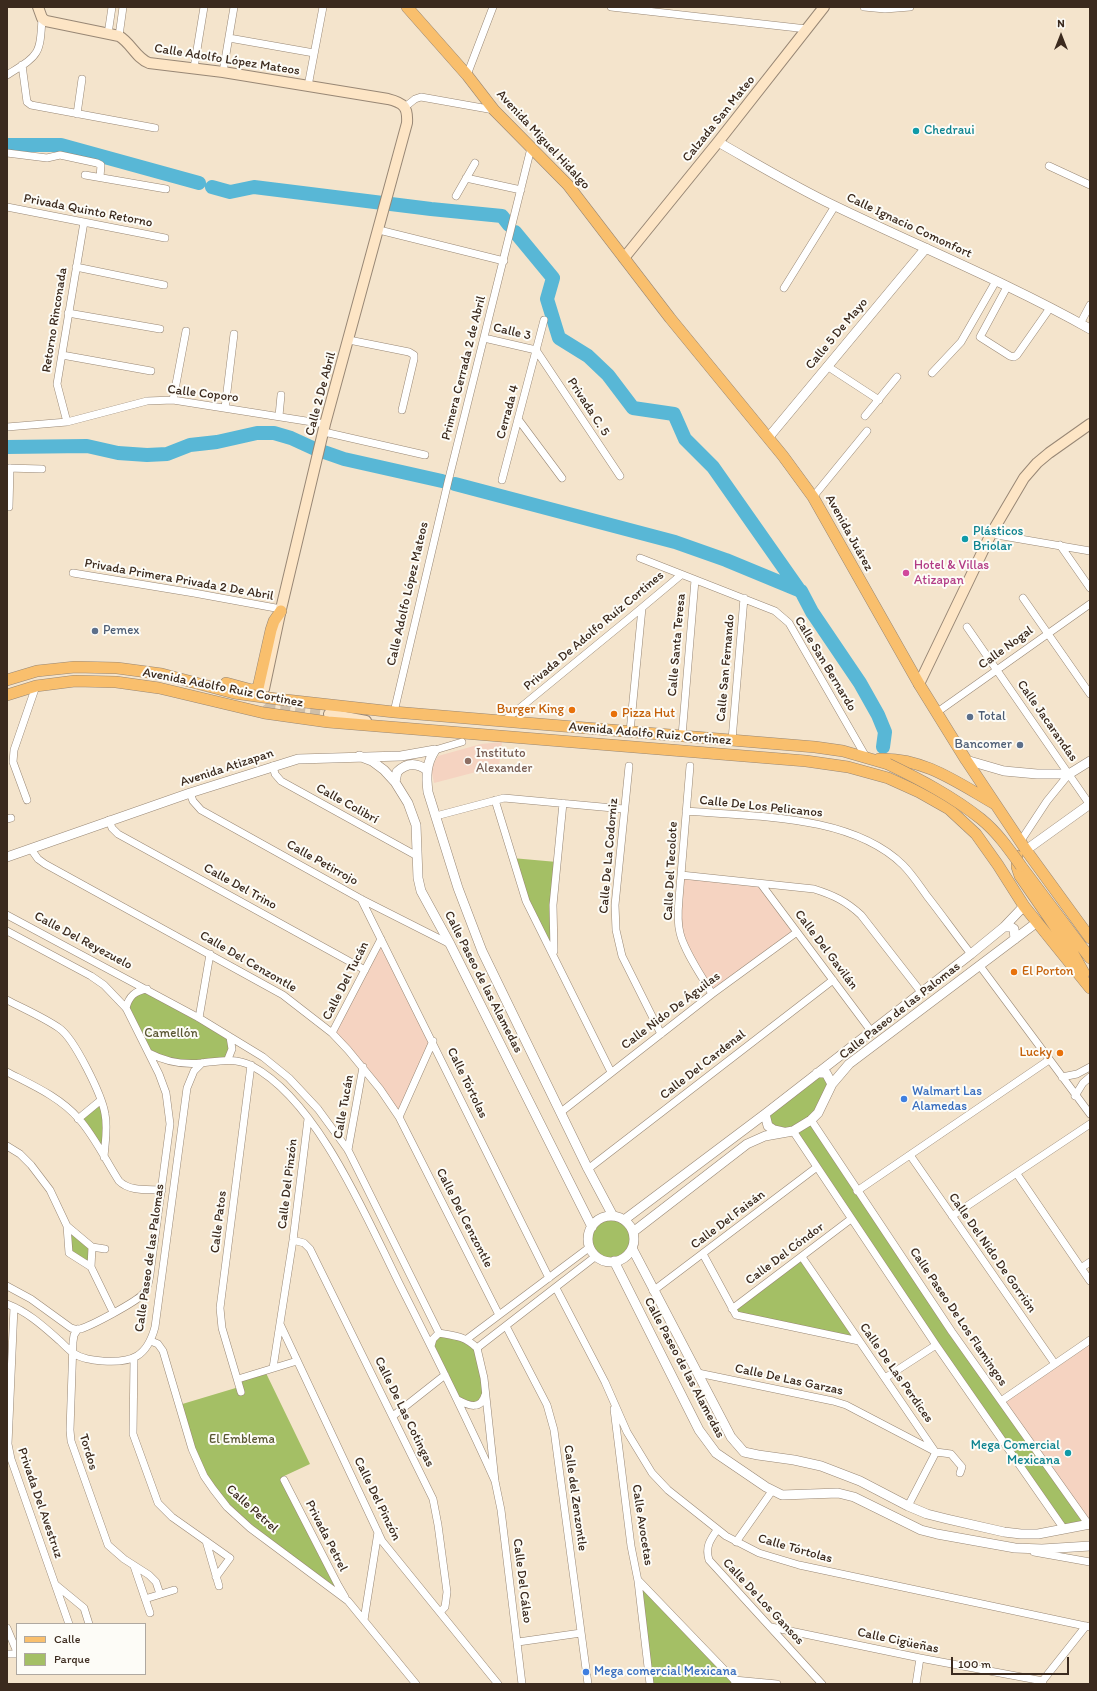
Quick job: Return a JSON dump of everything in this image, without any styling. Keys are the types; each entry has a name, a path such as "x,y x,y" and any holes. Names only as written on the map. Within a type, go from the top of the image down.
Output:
{"main road":[{"path":"38,7 42,18 46,21 119,36"},
{"name":"Calzada San Mateo","path":"624,258 718,142 824,7"},
{"name":"Avenida Miguel Hidalgo","path":"413,9 494,110 568,185 624,258"},
{"name":"Calle Adolfo López Mateos","path":"119,36 129,43 143,61 149,63 223,72 388,99 397,101 406,107"},
{"name":"Calle 2 De Abril","path":"264,689 324,428 407,123 408,114 406,107"},
{"path":"615,246 632,247"},
{"name":"Avenida Juárez","path":"624,258 670,318 768,438 813,497 936,713 1023,846"},
{"path":"919,684 991,534 1018,488 1037,463 1049,453 1088,428"},
{"path":"162,674 214,681 256,690 260,684 271,630 274,621 281,610"},
{"name":"Avenida Adolfo Ruiz Cortinez","path":"7,680 38,671 75,667 117,668 162,674 234,692 277,699 394,712 815,747 843,751 888,764 929,783 982,819 1004,842 1090,958"},
{"name":"Avenida Adolfo Ruiz Cortinez","path":"7,695 36,686 75,681 116,682 159,688 264,713 328,722 407,730 492,734 630,748 806,761 848,767 888,778 919,792 949,809 976,834 1024,906"},
{"path":"329,714 407,730"},
{"path":"870,758 892,758 906,760 924,766 997,806"},
{"path":"949,809 963,806 967,797 965,788"},
{"path":"1090,938 1023,846 1017,856 1017,867 1020,876 1071,950 1090,983"},
{"path":"1024,906 1036,923 1090,988"}],"street":[{"path":"108,34 112,7"},
{"path":"119,36 123,7"},
{"path":"194,68 204,7"},
{"path":"223,72 234,7"},
{"path":"308,86 322,7"},
{"path":"467,75 493,7"},
{"path":"611,7 806,29"},
{"path":"864,7 885,9 910,7"},
{"path":"7,75 35,56 41,45 42,18"},
{"path":"229,38 314,53"},
{"path":"22,65 27,102 30,105 155,128"},
{"path":"77,114 82,79"},
{"path":"406,107 415,99 421,97 494,110"},
{"name":"Calle Ignacio Comonfort","path":"718,142 779,177 835,206 996,281 1090,329"},
{"name":"Primera Cerrada 2 de Abril","path":"448,482 531,148"},
{"path":"7,153 47,158 60,155 101,165 100,177"},
{"path":"456,196 475,163"},
{"path":"1049,166 1090,186"},
{"path":"85,175 166,189"},
{"path":"466,178 521,190"},
{"path":"784,288 835,206"},
{"name":"Privada Quinto Retorno","path":"7,207 165,238"},
{"name":"Retorno Rinconada","path":"67,422 58,389 68,313 84,222"},
{"path":"379,230 504,261"},
{"name":"Calle 5 De Mayo","path":"768,438 826,366 926,248"},
{"path":"76,267 164,285"},
{"path":"932,373 961,342 996,281"},
{"path":"1007,287 980,337 1010,356 1017,355 1050,308"},
{"path":"1080,324 1090,305"},
{"path":"68,313 160,329"},
{"name":"Cerrada 4","path":"502,480 544,320"},
{"path":"173,400 186,331"},
{"path":"225,408 234,334"},
{"name":"Calle 3","path":"484,338 536,350"},
{"path":"349,340 409,352 414,355 402,410"},
{"name":"Privada C. 5","path":"536,350 620,476"},
{"path":"62,355 151,371"},
{"path":"826,366 879,400"},
{"path":"865,416 897,378"},
{"path":"279,416 281,395"},
{"name":"Calle Coporo","path":"7,427 67,422 147,401 173,400 279,416 425,455"},
{"path":"518,420 562,478"},
{"path":"813,497 867,431"},
{"path":"9,507 8,468 42,469"},
{"name":"Calle Adolfo López Mateos","path":"394,712 448,482"},
{"path":"991,534 1090,551"},
{"path":"1060,545 1090,588"},
{"name":"Calle San Bernardo","path":"640,558 775,611 789,624 870,758"},
{"name":"Privada Primera Privada 2 De Abril","path":"73,573 194,593 281,610"},
{"name":"Privada De Adolfo Ruíz Cortines","path":"504,721 681,575"},
{"name":"Calle Santa Teresa","path":"682,736 695,580"},
{"name":"Calle San Fernando","path":"732,740 744,598"},
{"path":"1022,598 1090,694"},
{"name":"Calle Nogal","path":"936,713 1090,604"},
{"path":"630,732 642,608"},
{"name":"Calle Jacarandas","path":"967,627 1090,804"},
{"path":"27,800 13,762 14,750 36,686"},
{"name":"Avenida Atizapan","path":"7,857 109,820 298,759 359,756 401,756 435,750 462,742"},
{"name":"Calle Paseo de las Alamedas","path":"435,750 429,759 426,770 428,792 458,888 482,951 588,1169 613,1216"},
{"name":"Calle Paseo de las Alamedas","path":"359,756 372,761 384,770 395,782 408,803 416,825 418,878 421,891 450,944 592,1227"},
{"path":"966,760 1004,771 1037,774 1069,774"},
{"path":"1023,846 1047,801 1069,774 1090,760"},
{"path":"395,782 397,772 408,764 421,766 426,770"},
{"name":"Calle Colibrí","path":"273,766 275,774 281,781 417,856"},
{"name":"Calle De La Codorniz","path":"629,766 615,905 616,930 622,956 661,1034"},
{"name":"Calle Del Tecolote","path":"690,766 678,915 680,934 686,948 712,994"},
{"name":"Calle Petirrojo","path":"190,793 193,801 201,810 361,899 450,944"},
{"path":"436,816 495,800 514,798 624,809"},
{"path":"495,800 526,901 554,954 611,1072"},
{"path":"554,954 553,906 563,803"},
{"path":"1023,846 1090,804"},
{"name":"Calle De Los Pelicanos","path":"686,811 800,821 832,827 859,836 886,851 903,865 971,954"},
{"name":"Calle Del Trino","path":"109,820 112,828 118,834 365,970"},
{"name":"Calle Del Cenzontle","path":"31,849 38,859 45,864 283,995 332,1033 363,1067 380,1089 399,1118 499,1315"},
{"path":"681,875 814,889 831,894 850,904 861,915 922,992"},
{"name":"Calle Del Gavilán","path":"761,884 871,1031"},
{"name":"Calle Tórtolas","path":"361,899 433,1041 549,1278"},
{"name":"Calle Paseo de las Palomas","path":"624,1220 765,1114 971,954 1004,927 1024,906"},
{"name":"Calle Del Reyezuelo","path":"7,915 147,989"},
{"name":"Calle Paseo de las Palomas","path":"633,1232 747,1144 756,1139 788,1132 811,1120 818,1112 832,1084 849,1064 1036,923"},
{"path":"1004,927 1011,927 1014,929 1015,939"},
{"name":"Calle Del Reyezuelo","path":"7,931 91,976 104,985 126,1008"},
{"name":"Calle Nido De Águilas","path":"561,1112 712,994 796,932"},
{"name":"Calle Del Tucán","path":"332,1033 381,939"},
{"path":"199,1018 210,954"},
{"path":"980,966 1075,1096 1090,1114"},
{"name":"Calle Del Cardenal","path":"588,1169 833,980"},
{"path":"126,1008 128,1000 133,994 139,990 147,989 199,1018 263,1057 289,1078 318,1109 348,1150 439,1333"},
{"path":"7,1000 59,1027 66,1033 76,1048 101,1100 105,1113 106,1124 104,1157"},
{"name":"Calle Paseo de las Palomas","path":"78,1330 87,1327 134,1302 143,1294 148,1285 170,1124 169,1109 166,1093 159,1074 126,1008"},
{"path":"228,1059 232,1049 230,1037"},
{"path":"399,1118 433,1041"},
{"path":"149,1053 161,1059 174,1062 202,1063 228,1059 251,1065 276,1083 291,1098 337,1160 431,1346"},
{"path":"857,1191 1049,1060"},
{"name":"Calle Paseo de las Palomas","path":"134,1358 151,1341 155,1327 187,1088 194,1071 202,1063"},
{"name":"Calle Patos","path":"241,1392 222,1328 220,1308 251,1065"},
{"name":"Calle Tucán","path":"348,1150 363,1067"},
{"path":"1062,1078 1077,1074 1090,1067"},
{"path":"7,1072 50,1095 78,1118 124,1185 130,1188 162,1190"},
{"path":"817,1073 826,1073 832,1084"},
{"path":"1075,1096 1090,1077"},
{"path":"78,1118 101,1100"},
{"path":"765,1114 768,1126 774,1130 788,1132 817,1167 1064,1530"},
{"name":"Calle Del Pinzón","path":"273,1368 293,1240 308,1119"},
{"name":"Calle Paseo De Los Flamingos","path":"811,1120 857,1191 1001,1401 1090,1524"},
{"path":"952,1216 1090,1124"},
{"path":"7,1146 20,1154 38,1173 50,1190 67,1226 69,1253 91,1268"},
{"name":"Calle Del Nido De Gorrión","path":"910,1155 1055,1364"},
{"name":"Calle Del Faisán","path":"653,1290 817,1167"},
{"path":"1017,1174 1090,1281"},
{"path":"613,1216 624,1220 633,1232 634,1237 632,1248 627,1255 614,1261 605,1261 596,1256 590,1247 589,1233 596,1221 603,1217 613,1216"},
{"name":"Calle Del Cóndor","path":"732,1309 851,1219"},
{"path":"67,1226 92,1247 105,1249"},
{"name":"Calle De Las Cotingas","path":"293,1240 304,1243 310,1249 429,1490 436,1510 447,1592 445,1607 440,1612"},
{"path":"92,1247 91,1268 113,1312"},
{"path":"467,1339 590,1247"},
{"name":"Calle Paseo de las Alamedas","path":"632,1248 731,1437 741,1449"},
{"path":"703,1254 736,1315 859,1341"},
{"path":"439,1333 459,1336 467,1339 477,1348 596,1256"},
{"name":"Calle De Las Perdices","path":"802,1257 936,1452"},
{"name":"Calle Paseo de las Alamedas","path":"614,1261 699,1430 716,1453 772,1491 782,1495 838,1494 854,1497 921,1530 1015,1548 1050,1549 1090,1546"},
{"path":"1081,1268 1090,1262"},
{"path":"7,1286 37,1303 71,1328 78,1330"},
{"name":"Calle Tórtolas","path":"556,1288 605,1382 626,1432 652,1473 668,1490 717,1530 736,1542 772,1558 794,1564 1088,1626"},
{"path":"10,1305 37,1320 74,1353 87,1359 119,1362 134,1358 133,1434 158,1503 172,1516 230,1558 216,1576"},
{"name":"Privada Del Avestruz","path":"10,1305 8,1444 11,1459 69,1623"},
{"name":"Calle Del Pinzón","path":"280,1324 386,1547 498,1684"},
{"name":"Calle del Zenzontle","path":"506,1326 547,1405 551,1416 588,1684"},
{"name":"Tordos","path":"78,1330 74,1335 70,1430 71,1441 108,1545 119,1556 149,1575 156,1582 160,1594"},
{"path":"431,1346 434,1338 439,1333"},
{"path":"1001,1401 1090,1340"},
{"name":"Calle Petrel","path":"151,1341 158,1344 163,1351 192,1449 204,1476 213,1489 227,1507 250,1528 348,1601 364,1620"},
{"path":"885,1378 936,1344"},
{"name":"Calle Del Cálao","path":"431,1346 458,1400 495,1481"},
{"name":"Calle Del Cálao","path":"477,1348 481,1361 486,1394 495,1481 499,1496 522,1684"},
{"path":"238,1379 297,1361"},
{"name":"Calle De Las Garzas","path":"698,1373 840,1402 936,1452 951,1454 962,1468 960,1474"},
{"path":"393,1416 445,1375"},
{"path":"458,1400 468,1406 480,1404 484,1400 486,1394"},
{"name":"Calle Avocetas","path":"613,1402 638,1581 736,1682"},
{"path":"731,1464 741,1449 758,1455 815,1464 860,1481 908,1506 947,1519 1004,1532 1038,1534 1090,1524"},
{"path":"908,1506 936,1452"},
{"name":"Privada Petrel","path":"284,1480 338,1585 348,1601"},
{"path":"854,1497 860,1481"},
{"path":"736,1542 772,1491"},
{"name":"Calle De Los Gansos","path":"717,1530 708,1543 707,1553 713,1567 771,1627 822,1684"},
{"path":"378,1532 364,1620 416,1684"},
{"path":"206,1541 219,1586"},
{"path":"1015,1548 1090,1562"},
{"path":"134,1566 150,1613"},
{"path":"638,1581 650,1684"},
{"path":"56,1585 84,1608 89,1623"},
{"path":"145,1598 174,1590"},
{"path":"1042,1682 1088,1626"},
{"name":"Calle Cigüeñas","path":"771,1627 1042,1682"},
{"path":"7,1628 16,1650"},
{"path":"518,1642 581,1633"},
{"path":"916,1684 920,1658"},
{"path":"736,1682 777,1684"}],"shaded area":[{"name":"Instituto Alexander","path":"502,742 499,766 434,783 431,769 438,756 481,744"},
{"path":"681,875 761,884 797,932 712,994 686,948 678,915"},
{"path":"381,939 433,1041 399,1117 332,1033"},
{"name":"Mega Comercial Mexicana","path":"1090,1340 1090,1524 1001,1401"}],"green space":[{"path":"512,858 557,862 554,954 535,919"},
{"name":"Camellón","path":"147,989 230,1037 228,1059 186,1063 149,1053 126,1008 128,1000"},
{"path":"817,1073 832,1084 811,1120 856,1190 1089,1525 1064,1529 793,1132 774,1130 765,1114"},
{"path":"101,1100 105,1113 104,1157 78,1119"},
{"path":"611,1216 624,1220 630,1226 634,1239 630,1252 624,1258 611,1262 598,1258 592,1252 588,1239 592,1226 598,1220"},
{"path":"67,1226 92,1247 91,1267 69,1253"},
{"path":"802,1257 859,1341 736,1315 732,1309"},
{"path":"439,1333 459,1336 477,1348 486,1394 480,1404 458,1400 431,1346"},
{"name":"El Emblema","path":"265,1371 310,1464 282,1477 348,1601 227,1507 204,1476 179,1405 239,1387 238,1379"},
{"path":"638,1581 738,1684 650,1684"}],"waterway":[{"path":"7,145 61,145 199,183"},
{"path":"212,187 230,192 254,187 431,209 502,216 509,225"},
{"path":"515,232 553,278 547,299 559,338 588,356 608,375 633,408 674,414 685,439 713,467 800,591"},
{"path":"7,447 87,446 118,453 147,455 167,454 190,445 217,442 257,433 274,433 291,438 315,449"},
{"path":"324,452 344,459 442,481"},
{"path":"455,484 675,542 726,560 801,591 812,612 860,683 878,715 885,732 883,747"}],"tunnel":[{"path":"264,689 265,701 269,706 329,714"}],"place":[{"name":"Chedraui","path":"916,131"},
{"name":"Plásticos Briolar","path":"965,539"},
{"name":"Hotel & Villas Atizapan","path":"906,573"},
{"name":"Pemex","path":"95,631"},
{"name":"Burger King","path":"572,710"},
{"name":"Pizza Hut","path":"614,714"},
{"name":"Total","path":"970,717"},
{"name":"Bancomer","path":"1020,745"},
{"name":"Instituto Alexander","path":"468,761"},
{"name":"El Porton","path":"1014,972"},
{"name":"Lucky","path":"1060,1053"},
{"name":"Walmart Las Alamedas","path":"904,1099"},
{"name":"Mega Comercial Mexicana","path":"1068,1453"},
{"name":"Mega comercial Mexicana","path":"586,1672"}]}
